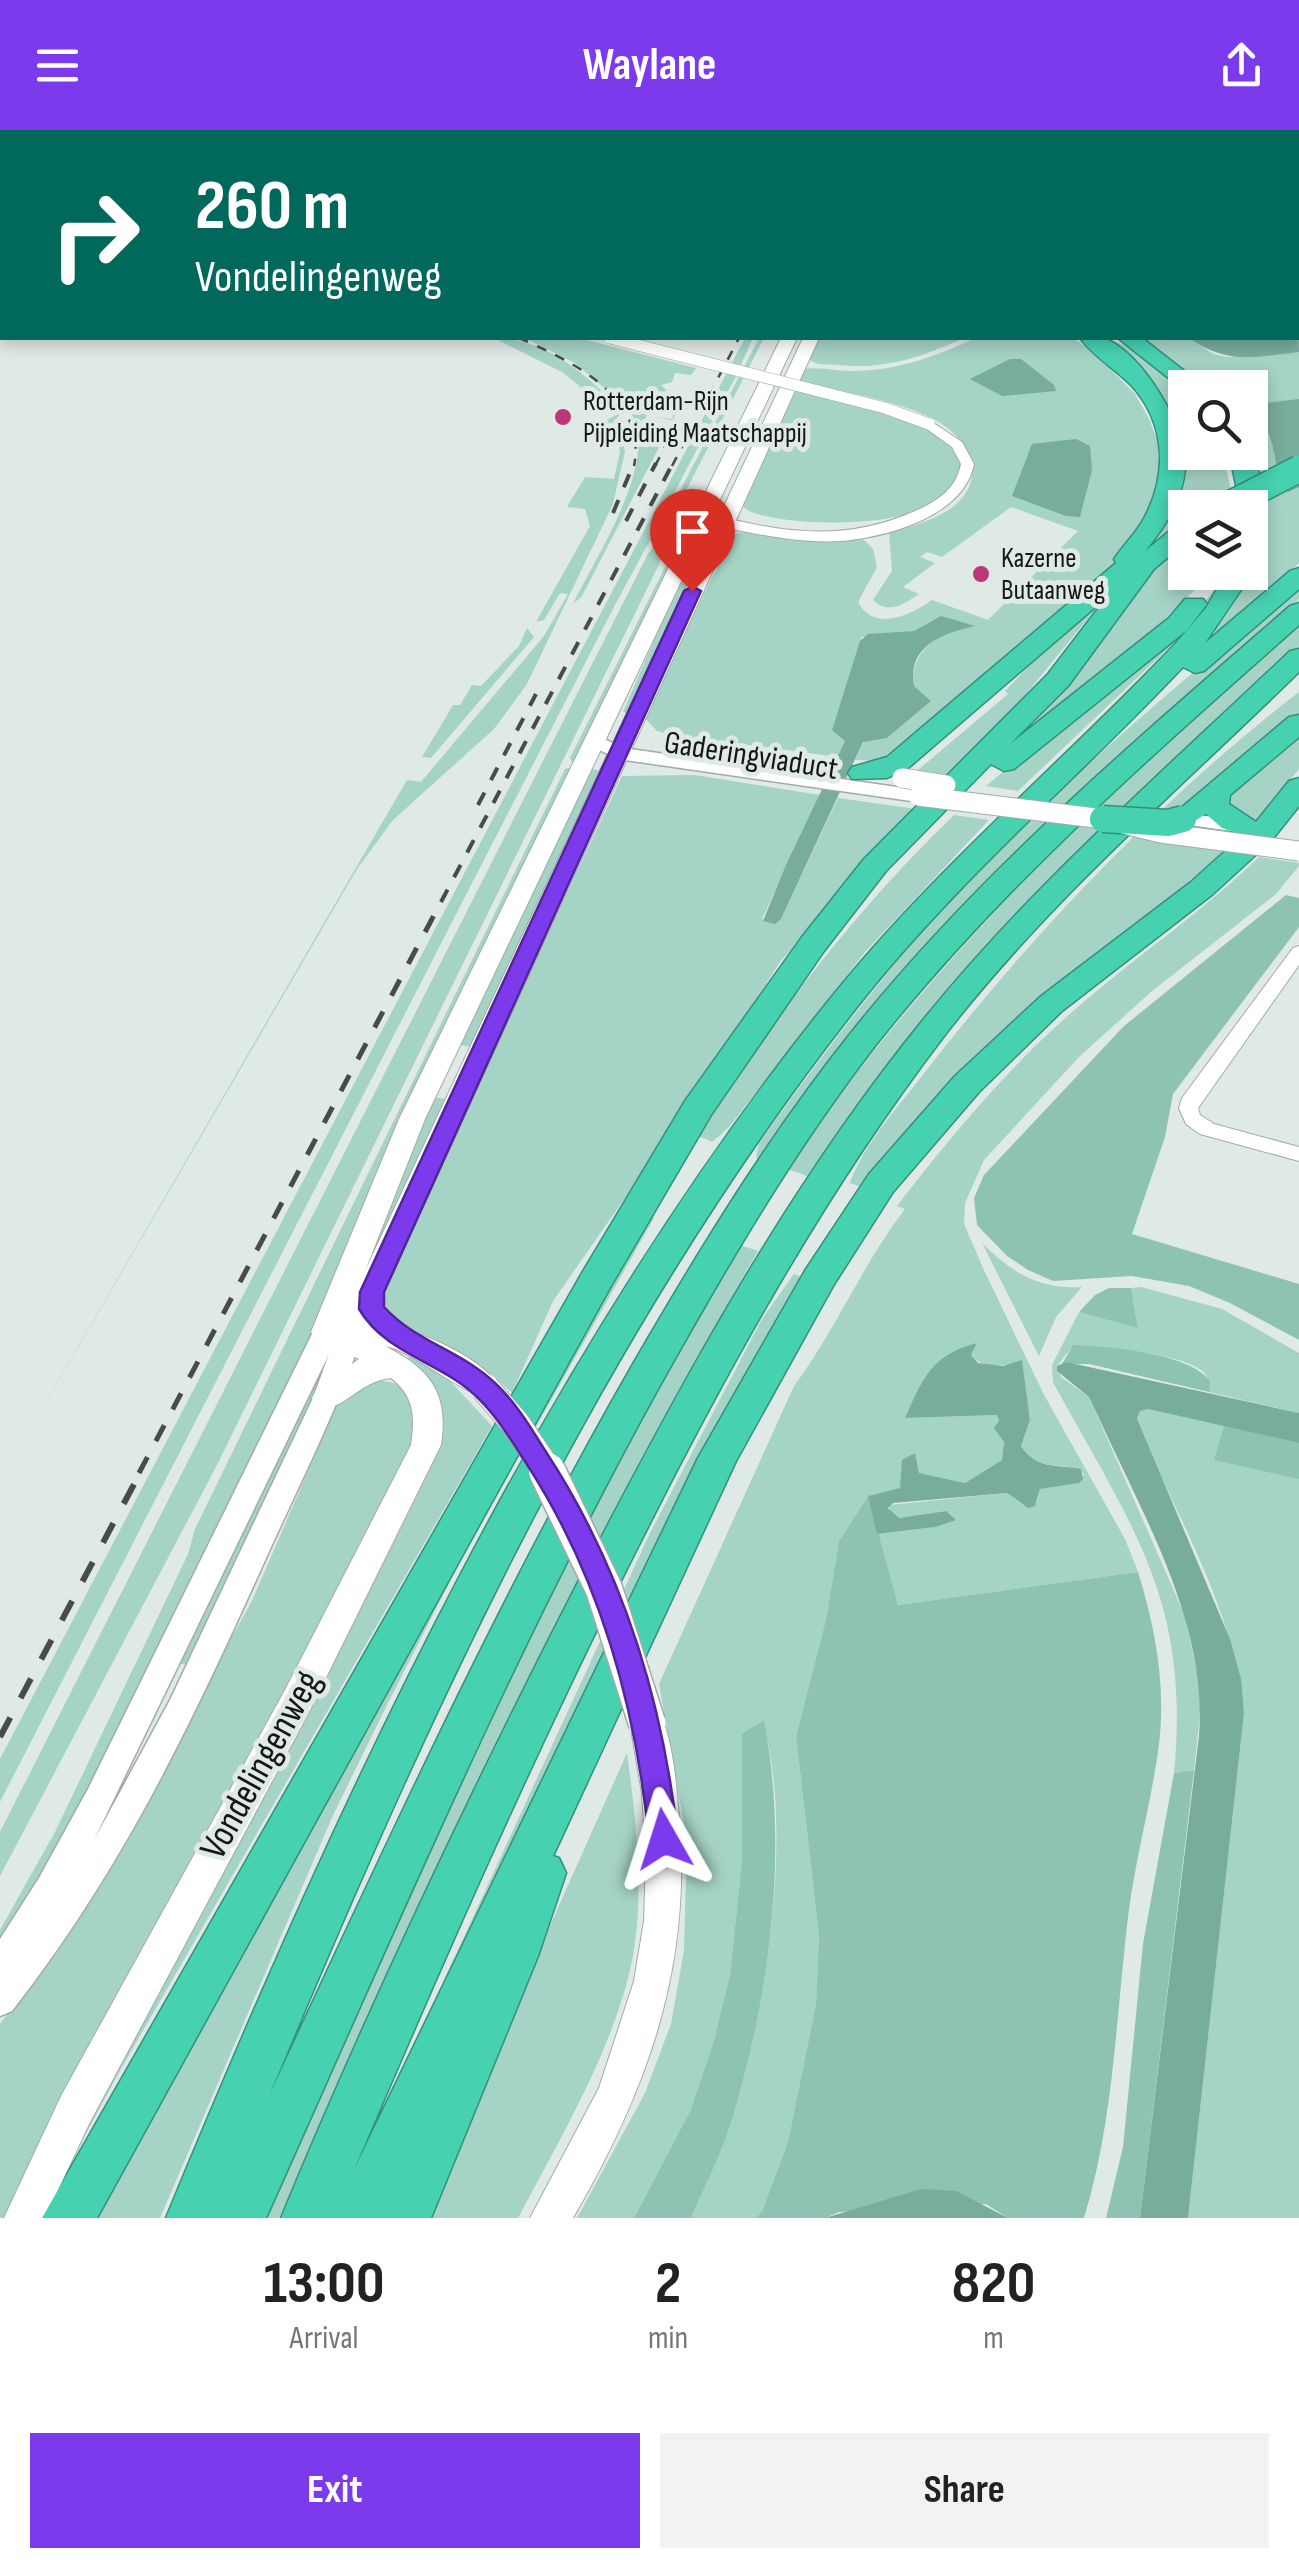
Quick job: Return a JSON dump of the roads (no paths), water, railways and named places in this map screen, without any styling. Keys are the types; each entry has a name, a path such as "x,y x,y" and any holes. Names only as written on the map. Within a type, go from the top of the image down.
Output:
{"highway":[{"path":"1066,620 1144,538 1169,496 1176,472 1174,445 1151,396 1133,373 1092,340"},
{"path":"1132,340 1171,370"},
{"path":"1263,490 1299,468"},
{"path":"862,773 887,769 910,776 990,686 1140,558 1168,541"},
{"path":"68,2218 697,1109 875,865 1058,680 1108,618 1135,576 1168,545"},
{"path":"1078,761 1299,576"},
{"path":"769,1006 911,848 1003,764 1178,624 1205,590"},
{"path":"192,2218 280,2007 458,1622 686,1220 811,1044 922,912 1078,761 1208,626 1229,590"},
{"path":"239,2218 449,1758 605,1445 721,1247 798,1126 891,1004 1006,878 1299,611"},
{"path":"307,2218 542,1694 694,1395 762,1276 829,1171 933,1028 1090,857 1299,657"},
{"path":"1209,746 1299,683"},
{"path":"1103,819 1168,824 1183,819 1299,722"},
{"path":"358,2218 718,1458 819,1278 881,1183 967,1084 1037,1018 1202,888 1260,835 1299,787"},
{"path":"1216,790 1214,806 1232,822 1245,827"},
{"path":"405,2218 514,1956 603,1703"}],"main road":[{"path":"341,1335 412,1119 613,743 718,519 788,340"},
{"path":"341,1335 372,1292 613,743 718,519 809,340"},
{"path":"372,1292 374,1316 396,1350 456,1366 485,1388 505,1410 558,1492 589,1553 621,1632 656,1763 667,1874 654,1985 642,2032 610,2112 550,2218"},
{"name":"Vondelingenweg","path":"24,2218 75,2110 408,1487 432,1423 424,1388 396,1350 341,1335"},
{"path":"327,1398 350,1376 396,1350"}],"street":[{"path":"618,340 885,408 929,424 961,451 966,464 966,479 956,496 938,509 861,531 814,531 718,519"},
{"name":"Gaderingviaduct","path":"613,743 715,759 862,773"},
{"name":"Gaderingviaduct","path":"715,759 910,776 1299,834"},
{"name":"Gaderingviaduct","path":"910,776 1161,833 1299,852"},
{"path":"1299,952 1189,1103 1188,1110 1196,1124 1207,1129 1299,1154"},
{"path":"0,1970 178,1679 327,1398 341,1335"},
{"path":"0,1999 67,1912 139,1793 178,1679 341,1335"}],"railway":[{"path":"523,340 581,370 617,401 629,420 635,442 634,466"},
{"path":"672,466 738,340"},
{"path":"655,466 698,384"},
{"path":"613,513 634,463"},
{"path":"626,521 656,463"},
{"path":"441,902 673,463"},
{"path":"478,805 536,694"},
{"path":"139,1473 442,900"},
{"path":"0,1737 141,1471"}],"place":[{"name":"Rotterdam-Rijn Pijpleiding Maatschappij","path":"563,417"},
{"name":"Kazerne Butaanweg","path":"981,574"}]}
